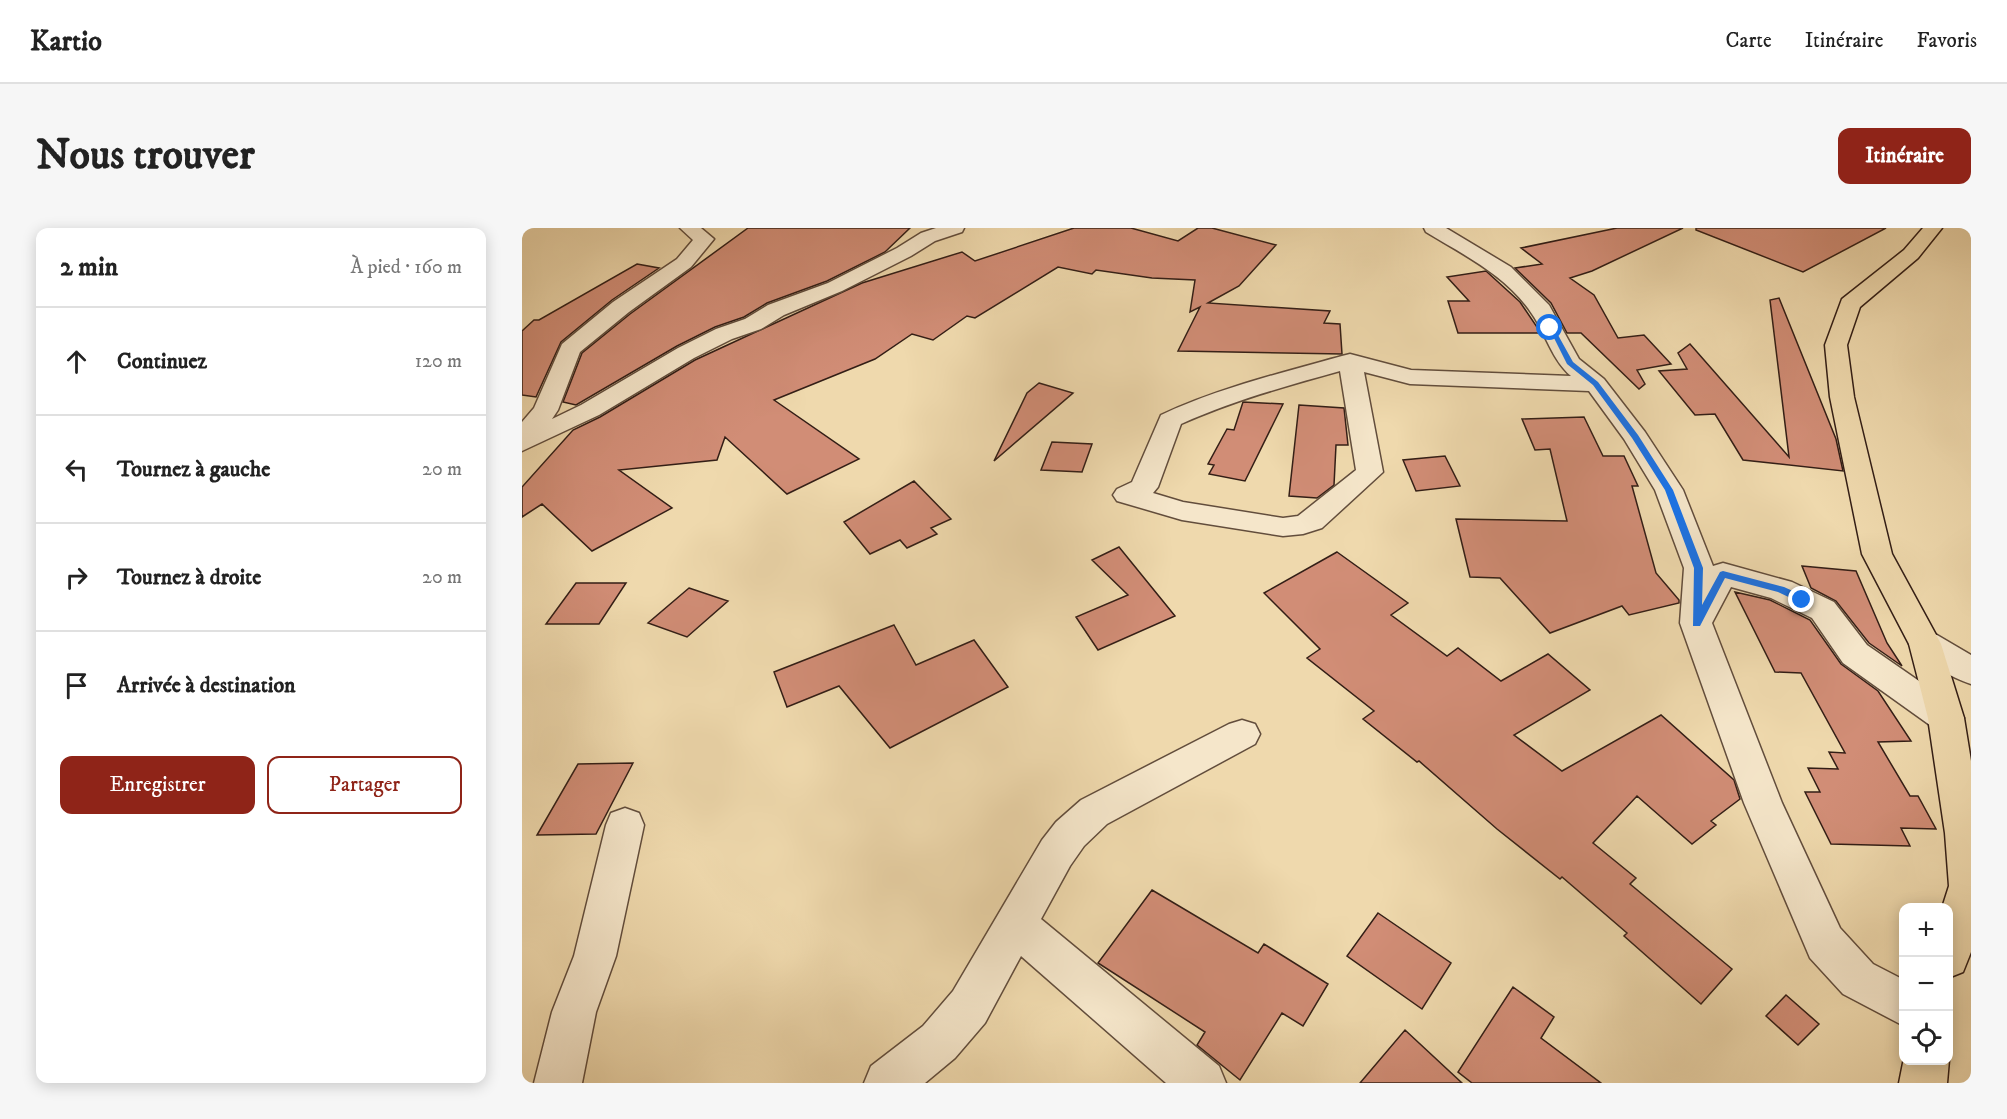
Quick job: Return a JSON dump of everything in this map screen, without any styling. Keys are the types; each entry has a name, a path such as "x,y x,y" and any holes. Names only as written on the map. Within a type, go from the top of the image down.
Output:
{"main road":[{"path":"1933,228 1911,254 1850,304 1836,345 1842,397 1877,554 1925,644 1946,718 1964,833 1969,886 1953,940"},
{"path":"1923,1083 1925,1065"}],"street":[{"path":"522,438 546,410 570,349 621,307 684,263 704,239 689,228"},
{"path":"522,443 590,410 686,353 724,334 753,324 776,310 836,287 928,237 955,228"},
{"path":"1432,228 1504,271 1541,310 1570,363 1596,384 1636,437 1669,490 1699,568 1696,623 1763,803 1825,943 1858,979 1899,1001"},
{"path":"1350,361 1370,472 1319,513 1312,522 1283,527 1182,511 1126,495 1144,487 1170,420 1196,408 1261,386 1350,361 1410,377 1596,384"},
{"path":"1696,623 1723,574 1781,590 1823,610 1855,654 1946,718"},
{"path":"1925,644 1971,670"},
{"path":"888,1083 939,1042 969,1007 1056,853 1070,834 1094,812 1242,734"},
{"path":"558,1083 574,1012 594,956 625,825"},
{"path":"1016,925 1202,1083"}],"building":[{"path":"748,228 910,228 885,252 827,281 767,303 744,317 715,327 677,346 576,405 563,402 582,353 630,314"},
{"path":"1074,228 1131,228 1178,241 1198,228 1212,228 1276,245 1239,286 1208,303 1330,311 1324,323 1340,324 1342,354 1178,351 1200,307 1190,312 1195,280 1152,278 1096,270 1092,274 1058,267 975,318 967,316 933,340 912,334 875,359 774,400 859,459 787,494 725,437 717,460 619,470 672,508 592,551 542,504 522,517 522,487 573,430 600,417 695,360 862,283 962,252 975,261"},
{"path":"1617,228 1683,228 1592,271 1570,278 1594,295 1618,338 1644,335 1671,364 1637,370 1645,384 1639,389 1581,333 1567,333 1551,303 1515,268 1542,264 1521,248"},
{"path":"1696,228 1886,228 1803,272 1696,230"},
{"path":"637,264 659,268 612,300 561,342 536,397 522,395 522,331 534,320 539,320"},
{"path":"1486,271 1520,302 1541,333 1458,333 1448,301 1469,301 1447,277"},
{"path":"1779,298 1836,439 1843,471 1743,460 1715,414 1695,415 1659,371 1687,369 1678,353 1690,344 1789,457 1770,300"},
{"path":"1039,383 1073,393 994,461 1027,393"},
{"path":"1243,402 1283,404 1245,481 1209,474 1214,465 1208,464 1227,429 1234,430"},
{"path":"1299,405 1344,408 1348,445 1336,445 1334,485 1317,498 1289,496"},
{"path":"1584,417 1603,456 1624,456 1638,486 1632,486 1656,573 1679,600 1679,603 1629,615 1622,606 1550,633 1500,578 1470,577 1456,519 1567,521 1550,449 1535,450 1522,419"},
{"path":"1052,442 1092,444 1082,472 1041,470"},
{"path":"1445,456 1460,486 1416,491 1403,460"},
{"path":"914,481 951,519 931,528 937,534 907,548 900,540 870,554 844,522"},
{"path":"1119,547 1175,616 1098,650 1076,617 1128,595 1092,560"},
{"path":"1337,552 1408,603 1391,615 1447,656 1458,648 1501,681 1548,654 1590,690 1514,735 1562,771 1661,715 1734,780 1740,799 1711,821 1716,825 1692,844 1637,796 1593,843 1636,878 1630,884 1732,969 1701,1004 1624,936 1627,933 1562,877 1560,879 1497,829 1419,761 1417,762 1363,719 1374,711 1307,658 1320,649 1264,593"},
{"path":"1802,566 1856,571 1887,643 1902,666 1869,643 1836,601 1811,588"},
{"path":"576,583 626,583 599,624 546,624"},
{"path":"689,588 728,601 687,637 648,623"},
{"path":"1735,592 1770,600 1810,620 1841,664 1878,691 1911,741 1878,742 1910,796 1918,796 1936,829 1901,828 1910,846 1831,844 1805,792 1820,792 1808,768 1838,769 1829,752 1845,753 1801,673 1775,672"},
{"path":"894,625 916,665 974,640 1008,687 890,748 839,686 787,707 774,672"},
{"path":"633,763 596,834 537,835 578,764"},
{"path":"1152,890 1258,953 1264,944 1328,984 1303,1026 1282,1013 1240,1080 1197,1045 1205,1032 1098,963"},
{"path":"1378,913 1451,963 1422,1009 1347,956"},
{"path":"1513,987 1554,1017 1541,1038 1601,1083 1472,1083 1458,1072"},
{"path":"1786,995 1819,1024 1798,1045 1766,1016"},
{"path":"1405,1030 1462,1083 1360,1083"}],"route":[{"path":"1550,328 1570,363 1596,384 1636,437 1669,490 1699,568 1696,623 1723,574 1781,590 1802,600"}]}
